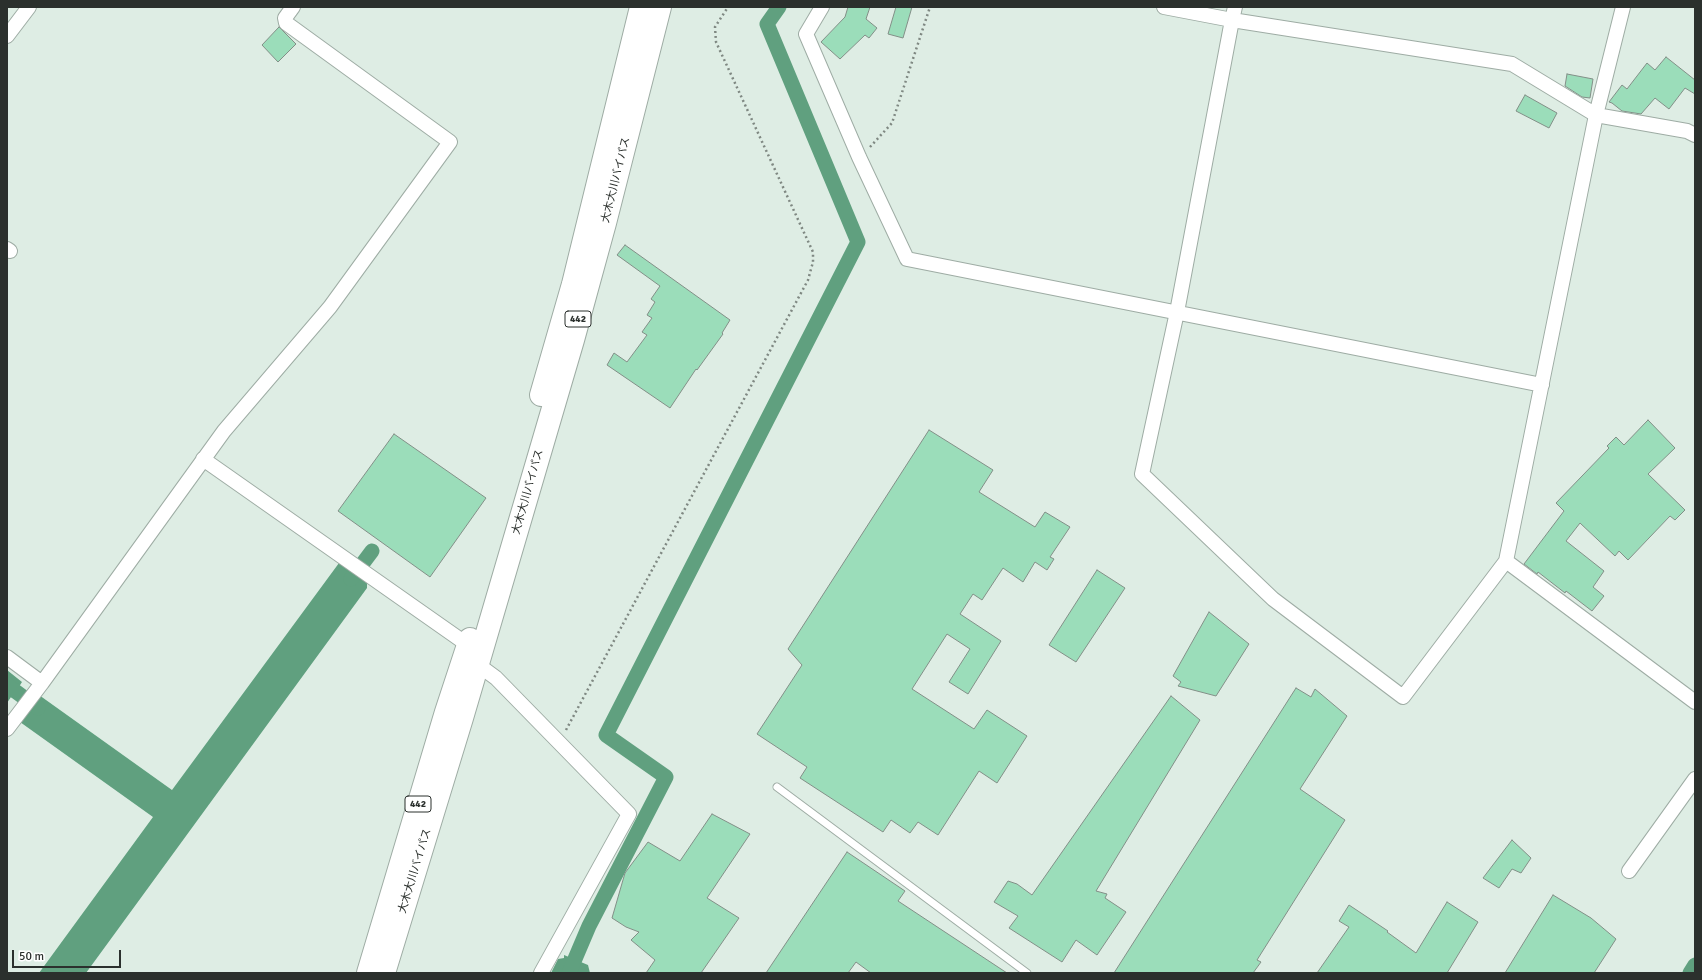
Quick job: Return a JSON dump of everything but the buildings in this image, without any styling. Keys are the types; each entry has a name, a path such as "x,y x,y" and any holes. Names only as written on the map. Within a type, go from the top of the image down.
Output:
{"highway":[{"name":"大木大川バイパス","path":"384,973 462,718 477,640 573,284 641,7"},
{"name":"大木大川バイパス","path":"368,973 446,712 477,640 573,340 605,223 660,7"}],"street":[{"path":"7,36 29,7"},
{"path":"7,729 42,683 224,431 330,307 450,142 286,23 285,18 293,7"},
{"path":"822,7 806,34 907,259 1542,385"},
{"path":"1164,7 1234,14 1512,64 1596,115 1687,131 1695,135"},
{"path":"1234,14 1177,312 1142,474 1280,603 1403,697 1506,561 1596,115 1623,7"},
{"path":"204,459 477,640 496,678 629,814 541,973"},
{"path":"1506,561 1695,702"},
{"path":"7,658 42,683"},
{"path":"1629,871 1695,779"}],"lane":[{"path":"777,787 1027,973"}],"path":[{"path":"560,743 808,280 813,262 813,252 716,42 716,27 728,7"},
{"path":"860,157 892,123 930,7"}],"shaded area":[{"path":"339,563 350,571 353,567 367,583 367,588 86,973 39,973 153,817 20,722 39,695 172,790"},
{"path":"7,670 22,682 15,693 18,695 15,699 11,697 7,703"},
{"path":"564,955 588,965 590,973 551,973 558,959 564,958"}],"waterway":[{"path":"569,973 589,926 666,777 606,735 858,242 767,24 779,7"},
{"path":"351,579 372,551"},
{"path":"7,685 38,708"},
{"path":"1690,973 1695,965"}]}
